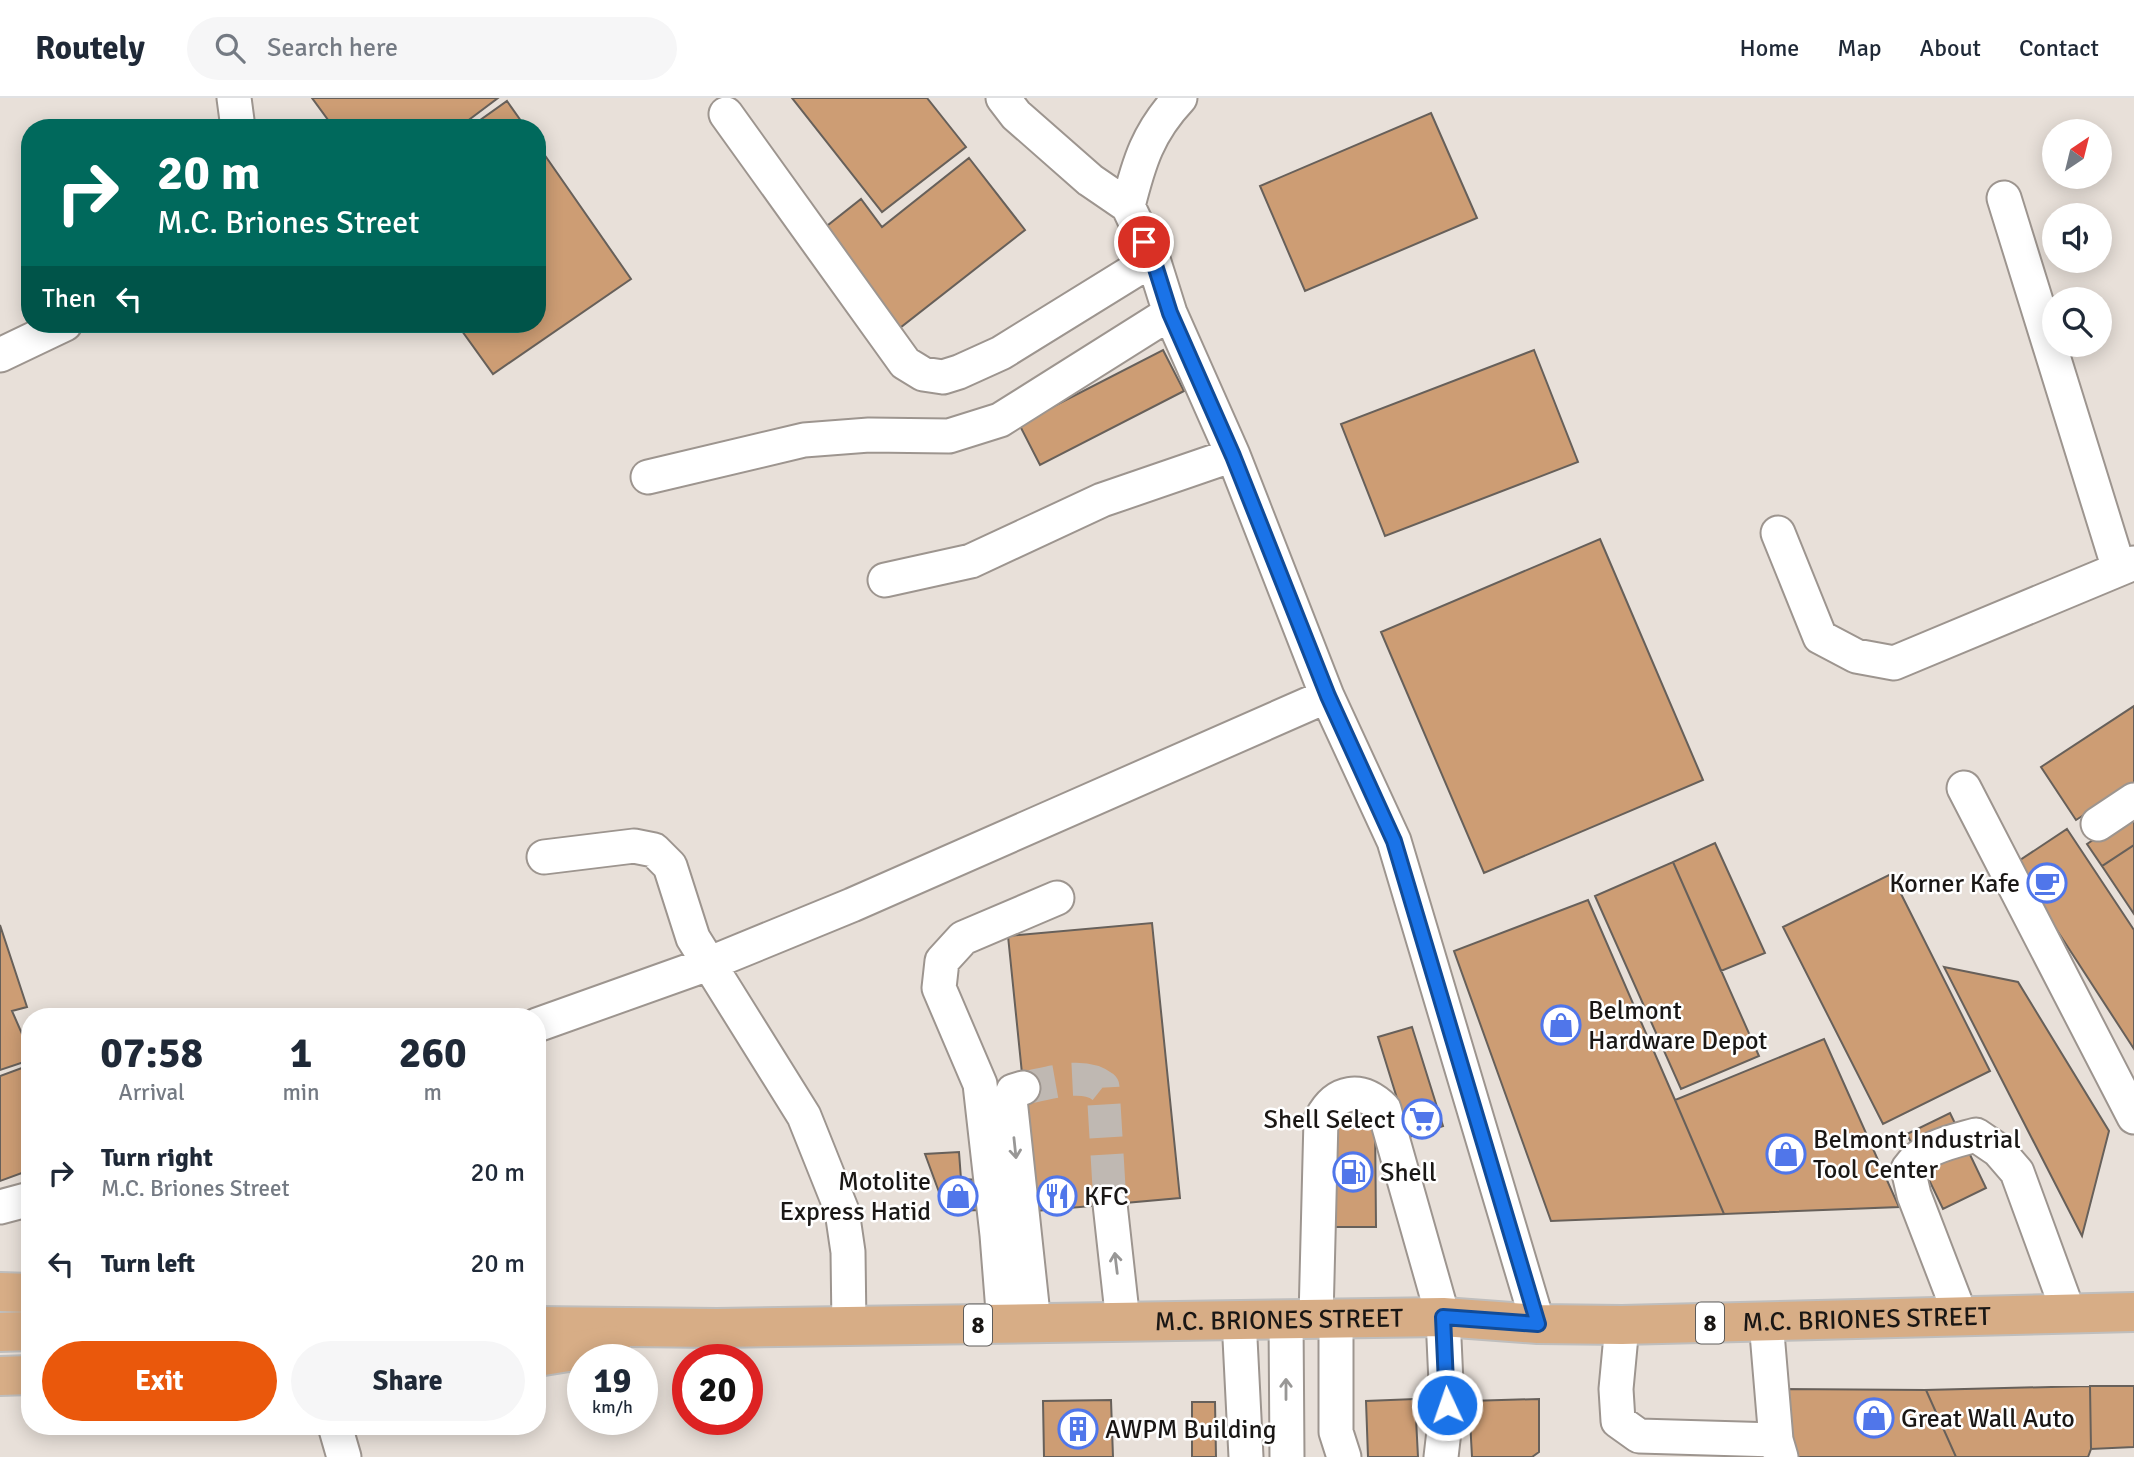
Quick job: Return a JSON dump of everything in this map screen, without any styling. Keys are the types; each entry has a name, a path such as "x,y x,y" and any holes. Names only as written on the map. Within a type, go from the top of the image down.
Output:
{"main road":[{"path":"0,1292 21,1293"},
{"name":"M.C. BRIONES STREET","path":"546,1307 717,1328"},
{"name":"M.C. BRIONES STREET","path":"546,1326 717,1328 1443,1317 1538,1324 1622,1325 2134,1312"},
{"name":"M.C. BRIONES STREET","path":"546,1356 717,1328"},
{"path":"0,1332 21,1331"},
{"path":"0,1376 21,1375"}],"street":[{"path":"234,98 237,119"},
{"path":"1003,98 1016,115 1090,180 1128,206 1153,259 1170,313 1233,456 1328,696 1394,841 1538,1324"},
{"path":"1128,206 1140,159 1163,116 1180,98"},
{"path":"726,114 905,363 923,374 943,377 1001,353 1153,259"},
{"path":"1778,533 1821,637 1856,656 1894,663 2127,566 2004,198"},
{"path":"648,477 804,440 869,435 949,436 1000,420 1170,313"},
{"path":"0,355 46,333"},
{"path":"886,580 971,561 1102,500 1233,456"},
{"path":"546,1022 708,964 852,905 1328,696"},
{"path":"1964,788 2134,1117"},
{"path":"2098,824 2134,800"},
{"path":"544,857 635,846 654,850 670,866 693,938 804,1116 842,1211 848,1252 849,1326"},
{"path":"1019,1324 997,1235 980,1084 939,988 942,961 963,938 1057,898"},
{"path":"1019,1324 1010,1099 1013,1091 1023,1088"},
{"path":"1287,1457 1313,1318 1321,1119 1327,1107 1337,1098 1349,1094 1363,1095 1375,1100 1384,1109 1443,1317 1447,1405 1441,1457"},
{"path":"1961,1317 1914,1195 1908,1169 1916,1157 1943,1144 1976,1135 1998,1150 2017,1172 2069,1314"},
{"path":"0,1207 21,1201"},
{"path":"1110,1204 1123,1322"},
{"path":"1313,1318 1336,1432 1345,1457"},
{"path":"1239,1319 1246,1457"},
{"path":"1622,1325 1616,1389 1618,1421 1639,1436 1779,1448 1766,1321"},
{"path":"338,1435 344,1457"}],"building":[{"path":"312,98 498,98 470,119 327,119"},
{"path":"792,98 927,98 966,147 882,212"},
{"path":"507,101 520,119 482,119"},
{"path":"1431,113 1477,218 1305,291 1260,186"},
{"path":"546,157 631,279 493,374 463,333 546,333"},
{"path":"969,158 1025,230 896,331 818,233 861,199 882,227"},
{"path":"1163,350 1184,391 1040,465 1019,424"},
{"path":"1534,350 1578,462 1385,536 1341,424"},
{"path":"1600,539 1703,780 1484,873 1381,632"},
{"path":"2134,706 2134,783 2076,820 2041,767"},
{"path":"2134,813 2134,845 2102,866 2087,844"},
{"path":"2067,829 2134,930 2134,1049 2014,864"},
{"path":"1715,843 1765,953 1721,971 1673,862"},
{"path":"2134,845 2134,914 2102,866"},
{"path":"1673,862 1759,1056 1681,1089 1595,896"},
{"path":"1891,874 1990,1071 1883,1124 1783,927"},
{"name":"Belmont Hardware Depot","path":"1588,900 1724,1214 1551,1221 1454,951"},
{"path":"1152,923 1180,1198 1036,1211 1008,936"},
{"path":"0,925 27,1007 12,1011 21,1032 21,1063 0,1070"},
{"path":"1944,967 2018,982 2109,1131 2082,1236"},
{"path":"1412,1027 1443,1126 1409,1137 1378,1037"},
{"name":"Belmont Industrial Tool Center","path":"1824,1039 1899,1207 1724,1214 1675,1100"},
{"path":"21,1068 21,1173 0,1181 0,1076"},
{"path":"1950,1113 1986,1188 1943,1209 1907,1134"},
{"name":"Shell","path":"1330,1117 1375,1117 1376,1227 1330,1227"},
{"path":"959,1152 961,1179 981,1180 983,1210 946,1211 925,1154"},
{"path":"2090,1386 2091,1449 2088,1457 1956,1457 1926,1390"},
{"path":"2090,1386 2134,1386 2134,1447 2091,1449"},
{"path":"1781,1389 1926,1390 1956,1457 1789,1457"},
{"path":"1415,1399 1418,1457 1368,1457 1366,1401"},
{"path":"1539,1399 1539,1452 1532,1457 1472,1457 1469,1401"},
{"name":"AWPM Building","path":"1111,1400 1113,1457 1044,1457 1043,1401"},
{"path":"1192,1402 1215,1402 1216,1457 1192,1457"}],"tunnel":[{"path":"1023,1088 1075,1079 1095,1082 1103,1087 1110,1204"}],"place":[{"name":"Korner Kafe","path":"2047,883"},
{"name":"Belmont Hardware Depot","path":"1561,1025"},
{"name":"Shell Select","path":"1422,1119"},
{"name":"Belmont Industrial Tool Center","path":"1786,1154"},
{"name":"Shell","path":"1353,1172"},
{"name":"Motolite Express Hatid","path":"958,1196"},
{"name":"KFC","path":"1057,1196"},
{"name":"Great Wall Auto","path":"1874,1418"},
{"name":"AWPM Building","path":"1078,1429"}],"route":[{"path":"1144,242 1153,259 1170,313 1233,456 1328,696 1394,841 1538,1324 1443,1317 1447,1405"}]}
